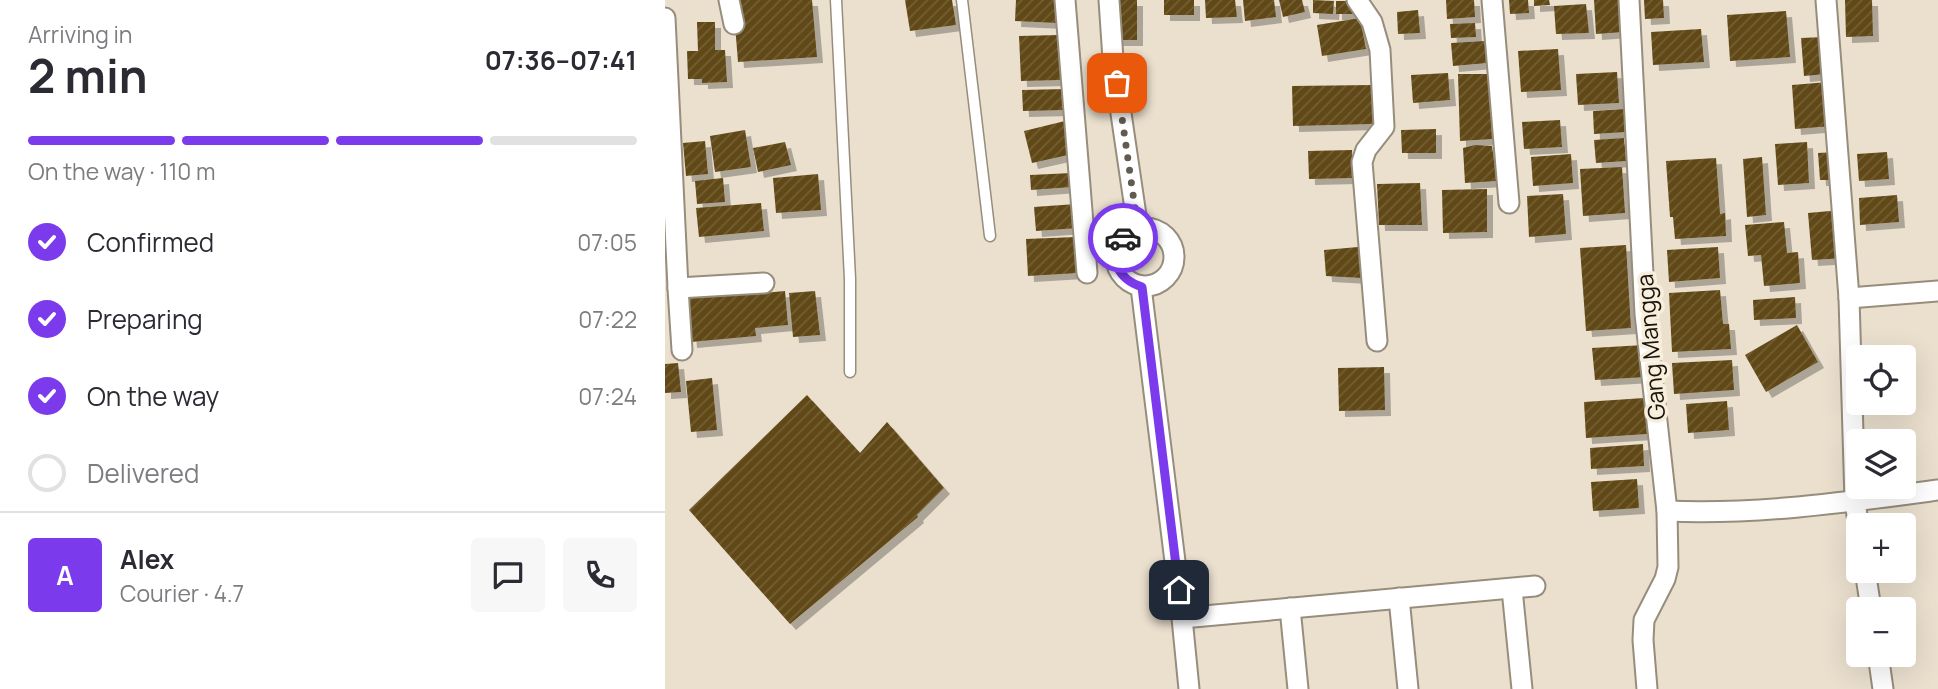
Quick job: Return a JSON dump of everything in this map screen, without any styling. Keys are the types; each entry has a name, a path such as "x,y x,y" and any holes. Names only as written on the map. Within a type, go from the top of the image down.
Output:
{"street":[{"path":"729,0 734,24"},
{"path":"1065,0 1087,273"},
{"path":"1109,0 1113,59 1138,229"},
{"path":"1357,0 1372,22 1380,50 1384,127 1366,150 1362,162 1377,341"},
{"path":"1492,0 1509,203"},
{"name":"Gang Mangga","path":"1629,0 1644,314 1667,511 1668,567 1665,579 1644,620 1647,689"},
{"path":"1826,0 1849,298 1857,513"},
{"path":"665,18 682,350"},
{"path":"1149,228 1167,237 1175,256 1169,275 1161,282 1142,287 1123,277 1118,269 1117,248 1129,232 1149,228"},
{"path":"678,288 764,283"},
{"path":"1142,287 1189,689"},
{"path":"1849,298 1938,291"},
{"path":"1667,511 1712,513 1856,501 1938,490"},
{"path":"1182,618 1535,586"},
{"path":"1512,589 1522,689"},
{"path":"1399,598 1408,689"},
{"path":"1290,608 1298,689"},
{"path":"1880,667 1883,689"}],"lane":[{"path":"836,0 850,279 850,372"},
{"path":"962,0 990,236"}],"building":[{"path":"733,0 812,0 817,57 738,62"},
{"path":"905,0 952,0 956,25 910,31"},
{"path":"1016,0 1058,0 1057,23 1015,21"},
{"path":"1114,0 1137,0 1137,40 1114,40"},
{"path":"1164,0 1194,0 1194,15 1164,15"},
{"path":"1205,0 1235,0 1237,17 1206,18"},
{"path":"1243,0 1274,0 1276,17 1245,21"},
{"path":"1279,0 1302,0 1305,12 1283,17"},
{"path":"1313,0 1334,1 1333,14 1313,13"},
{"path":"1446,0 1474,0 1475,17 1447,19"},
{"path":"1509,0 1528,0 1529,13 1510,14"},
{"path":"1534,0 1549,0 1550,5 1534,6"},
{"path":"1594,0 1621,0 1623,32 1596,34"},
{"path":"1644,0 1663,0 1664,18 1645,19"},
{"path":"1845,0 1872,0 1873,36 1846,37"},
{"path":"1336,1 1353,1 1353,14 1336,14"},
{"path":"1586,4 1589,33 1556,34 1554,6"},
{"path":"1418,10 1420,33 1398,34 1397,12"},
{"path":"1786,11 1790,57 1730,61 1727,15"},
{"path":"1360,18 1366,49 1322,56 1317,25"},
{"path":"697,22 715,22 715,50 725,50 727,82 702,83 702,79 688,79 687,51 698,51"},
{"path":"1475,23 1476,37 1451,38 1450,24"},
{"path":"1701,29 1704,62 1653,65 1651,32"},
{"path":"1059,35 1061,80 1021,81 1019,36"},
{"path":"1824,37 1826,74 1804,76 1801,38"},
{"path":"1485,41 1487,63 1453,66 1451,43"},
{"path":"1558,49 1561,90 1521,92 1518,51"},
{"path":"1617,72 1619,103 1578,105 1576,74"},
{"path":"1448,73 1450,100 1413,103 1411,75"},
{"path":"1458,74 1490,74 1492,139 1460,141"},
{"path":"1828,82 1832,126 1795,129 1792,85"},
{"path":"1372,85 1373,124 1293,126 1292,86"},
{"path":"1065,89 1066,110 1023,111 1022,90"},
{"path":"1624,109 1626,132 1594,134 1593,111"},
{"path":"1069,120 1077,153 1032,163 1024,131"},
{"path":"1560,120 1562,147 1524,149 1522,122"},
{"path":"1436,129 1436,153 1402,153 1401,130"},
{"path":"745,130 751,167 715,172 710,136"},
{"path":"1624,138 1626,161 1596,163 1594,140"},
{"path":"705,141 708,174 686,176 683,143"},
{"path":"785,142 791,165 758,172 753,148"},
{"path":"1807,142 1809,183 1778,185 1775,144"},
{"path":"1475,145 1492,146 1497,181 1465,183 1463,148"},
{"path":"1352,150 1353,178 1309,179 1308,151"},
{"path":"1835,152 1837,180 1820,180 1818,153"},
{"path":"1887,152 1889,179 1859,181 1857,154"},
{"path":"1571,154 1573,183 1533,186 1531,157"},
{"path":"1762,157 1766,215 1747,217 1743,159"},
{"path":"1716,158 1720,214 1725,213 1726,236 1675,239 1673,217 1670,217 1666,161"},
{"path":"1622,167 1625,213 1583,216 1580,169"},
{"path":"1072,173 1072,187 1031,190 1030,175"},
{"path":"818,174 821,210 776,213 773,178"},
{"path":"723,178 725,202 697,204 695,181"},
{"path":"1420,183 1422,225 1379,225 1377,184"},
{"path":"1487,189 1487,232 1443,233 1442,190"},
{"path":"1563,194 1566,234 1529,237 1527,196"},
{"path":"1897,195 1899,222 1860,225 1859,198"},
{"path":"761,203 764,231 699,237 696,208"},
{"path":"1076,204 1078,228 1036,231 1034,207"},
{"path":"1841,210 1845,258 1812,260 1808,213"},
{"path":"1784,222 1787,253 1798,252 1800,283 1764,286 1761,255 1748,256 1745,225"},
{"path":"1076,237 1078,273 1028,276 1026,239"},
{"path":"1626,245 1631,328 1586,331 1580,248"},
{"path":"1358,247 1362,278 1326,276 1324,250"},
{"path":"1718,247 1720,278 1669,282 1667,250"},
{"path":"752,289 752,294 785,291 788,325 755,328 756,336 691,342 687,295"},
{"path":"1720,290 1723,324 1729,324 1731,349 1672,352 1669,293"},
{"path":"815,291 820,335 793,337 789,293"},
{"path":"1795,297 1796,318 1754,320 1753,300"},
{"path":"1797,325 1818,362 1766,392 1745,355"},
{"path":"1644,345 1646,377 1595,380 1592,348"},
{"path":"1732,360 1734,390 1674,394 1672,363"},
{"path":"678,363 681,392 665,393 665,364"},
{"path":"1384,367 1385,410 1339,411 1338,368"},
{"path":"712,378 717,430 691,432 686,381"},
{"path":"807,395 860,453 887,422 944,488 918,517 790,624 689,510"},
{"path":"1644,398 1647,434 1586,438 1584,402"},
{"path":"1727,401 1729,430 1688,433 1686,404"},
{"path":"1643,444 1644,466 1591,469 1590,448"},
{"path":"1637,479 1639,508 1593,511 1591,482"}],"way so far":[{"path":"1117,83 1138,229 1123,238"}],"route":[{"path":"1123,238 1117,248 1118,269 1132,284 1142,287 1179,590"}]}
